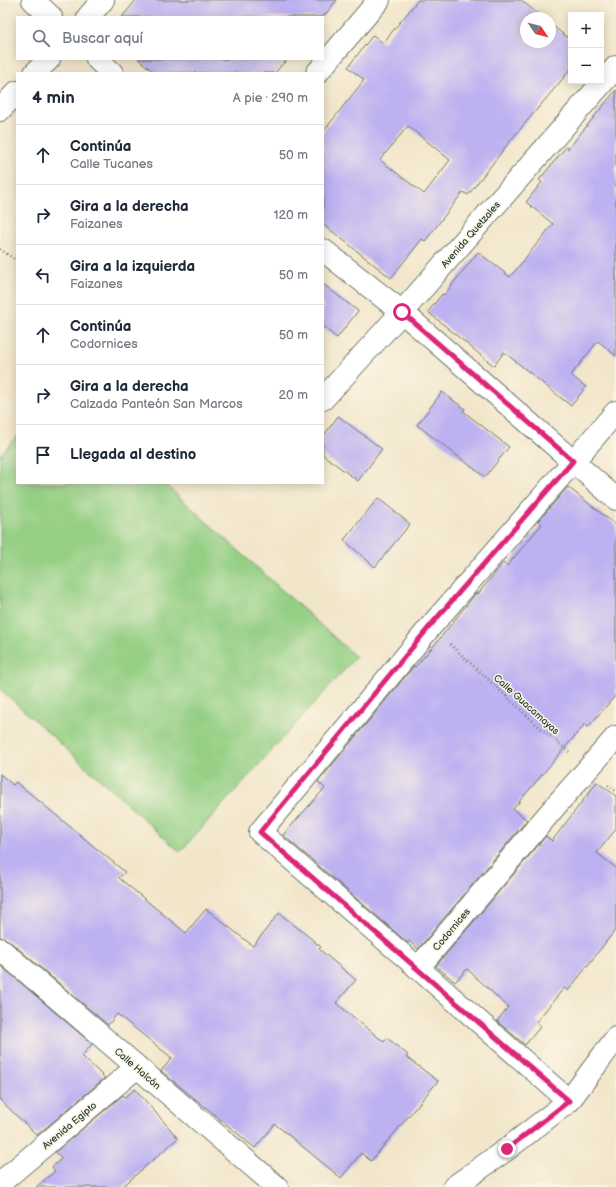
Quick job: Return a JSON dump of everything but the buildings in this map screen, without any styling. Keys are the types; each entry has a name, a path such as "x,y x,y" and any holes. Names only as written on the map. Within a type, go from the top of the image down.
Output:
{"street":[{"path":"33,0 50,16"},
{"path":"89,16 103,0"},
{"path":"317,72 379,0"},
{"path":"36,72 48,60"},
{"path":"98,60 111,72"},
{"name":"Avenida Quetzales","path":"324,398 402,312 616,67"},
{"path":"0,110 16,93"},
{"path":"324,251 402,312 616,499"},
{"path":"569,1101 260,832 430,626 616,412"},
{"name":"Codornices","path":"418,968 616,737"},
{"name":"Calle Halcón","path":"0,949 277,1187"},
{"path":"454,1187 507,1149 569,1101 616,1038"},
{"name":"Avenida Egipto","path":"0,1183 137,1067"}],"path":[{"path":"0,249 16,260"},
{"name":"Calle Guacamayas","path":"430,626 537,725 616,792"}],"green space":[{"path":"16,437 16,484 165,484 356,657 180,852 0,689 0,455"}],"route":[{"path":"402,312 573,461 430,626 260,832 569,1101 507,1149"}]}
